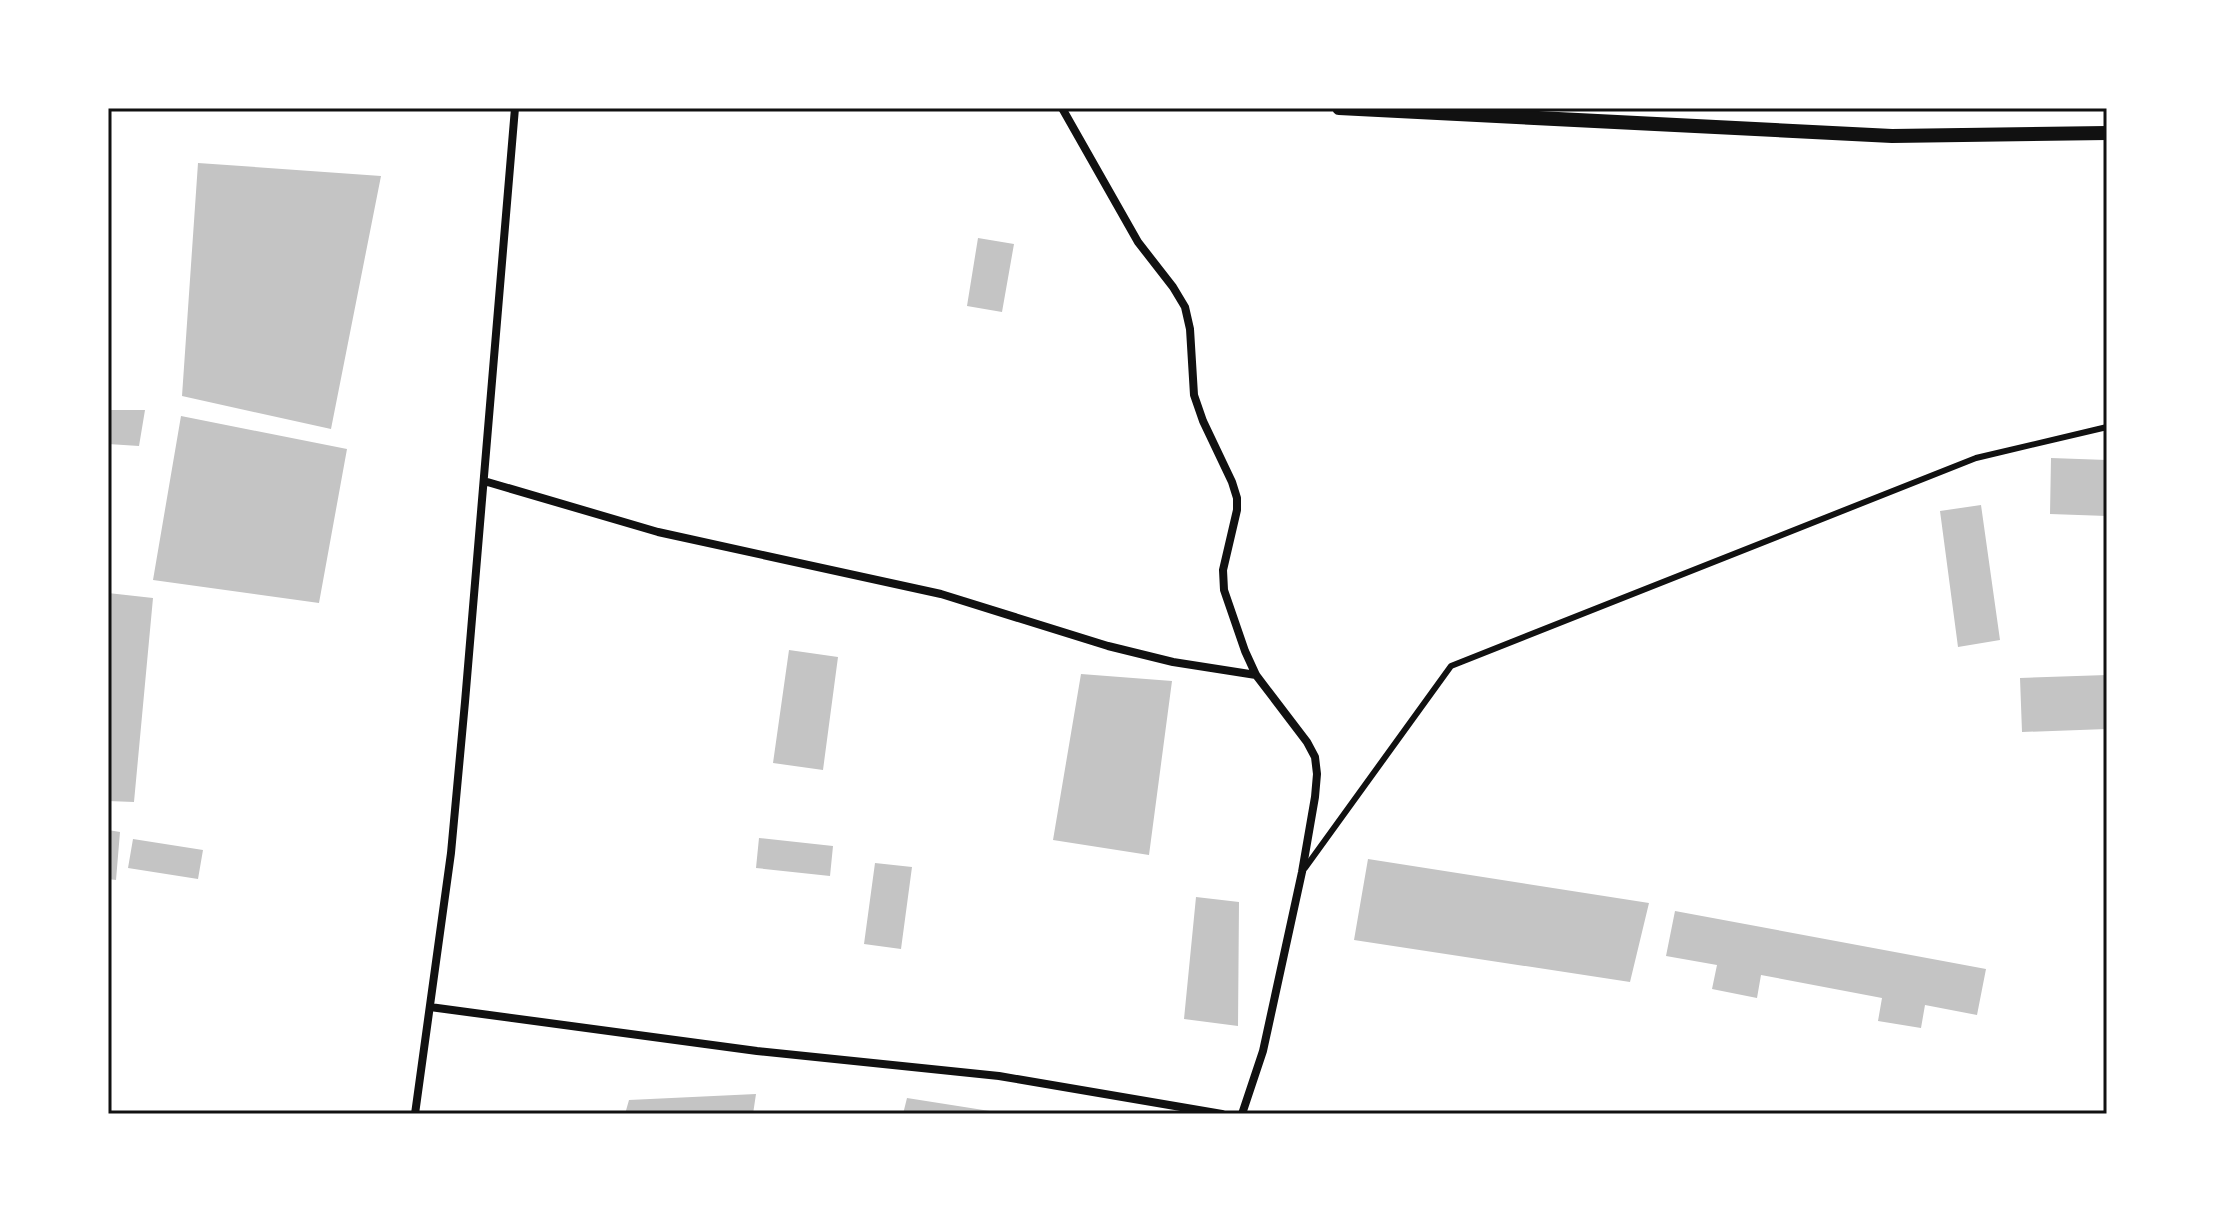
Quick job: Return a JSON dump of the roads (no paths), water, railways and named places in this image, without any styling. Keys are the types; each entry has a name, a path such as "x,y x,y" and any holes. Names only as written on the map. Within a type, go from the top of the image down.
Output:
{"street":[{"path":"415,1114 451,853 515,108"},
{"path":"1062,108 1138,242 1185,307 1190,329 1194,395 1237,498 1223,570 1224,590 1256,675 1315,757 1315,797 1302,872 1263,1051 1242,1114"},
{"path":"1339,108 1892,136 2107,133"},
{"path":"484,481 658,532 941,594 1108,646 1160,659 1256,675"},
{"path":"430,1007 757,1051 999,1076 1222,1114"}],"lane":[{"path":"1302,872 1451,666 1976,458 2107,427"}]}
